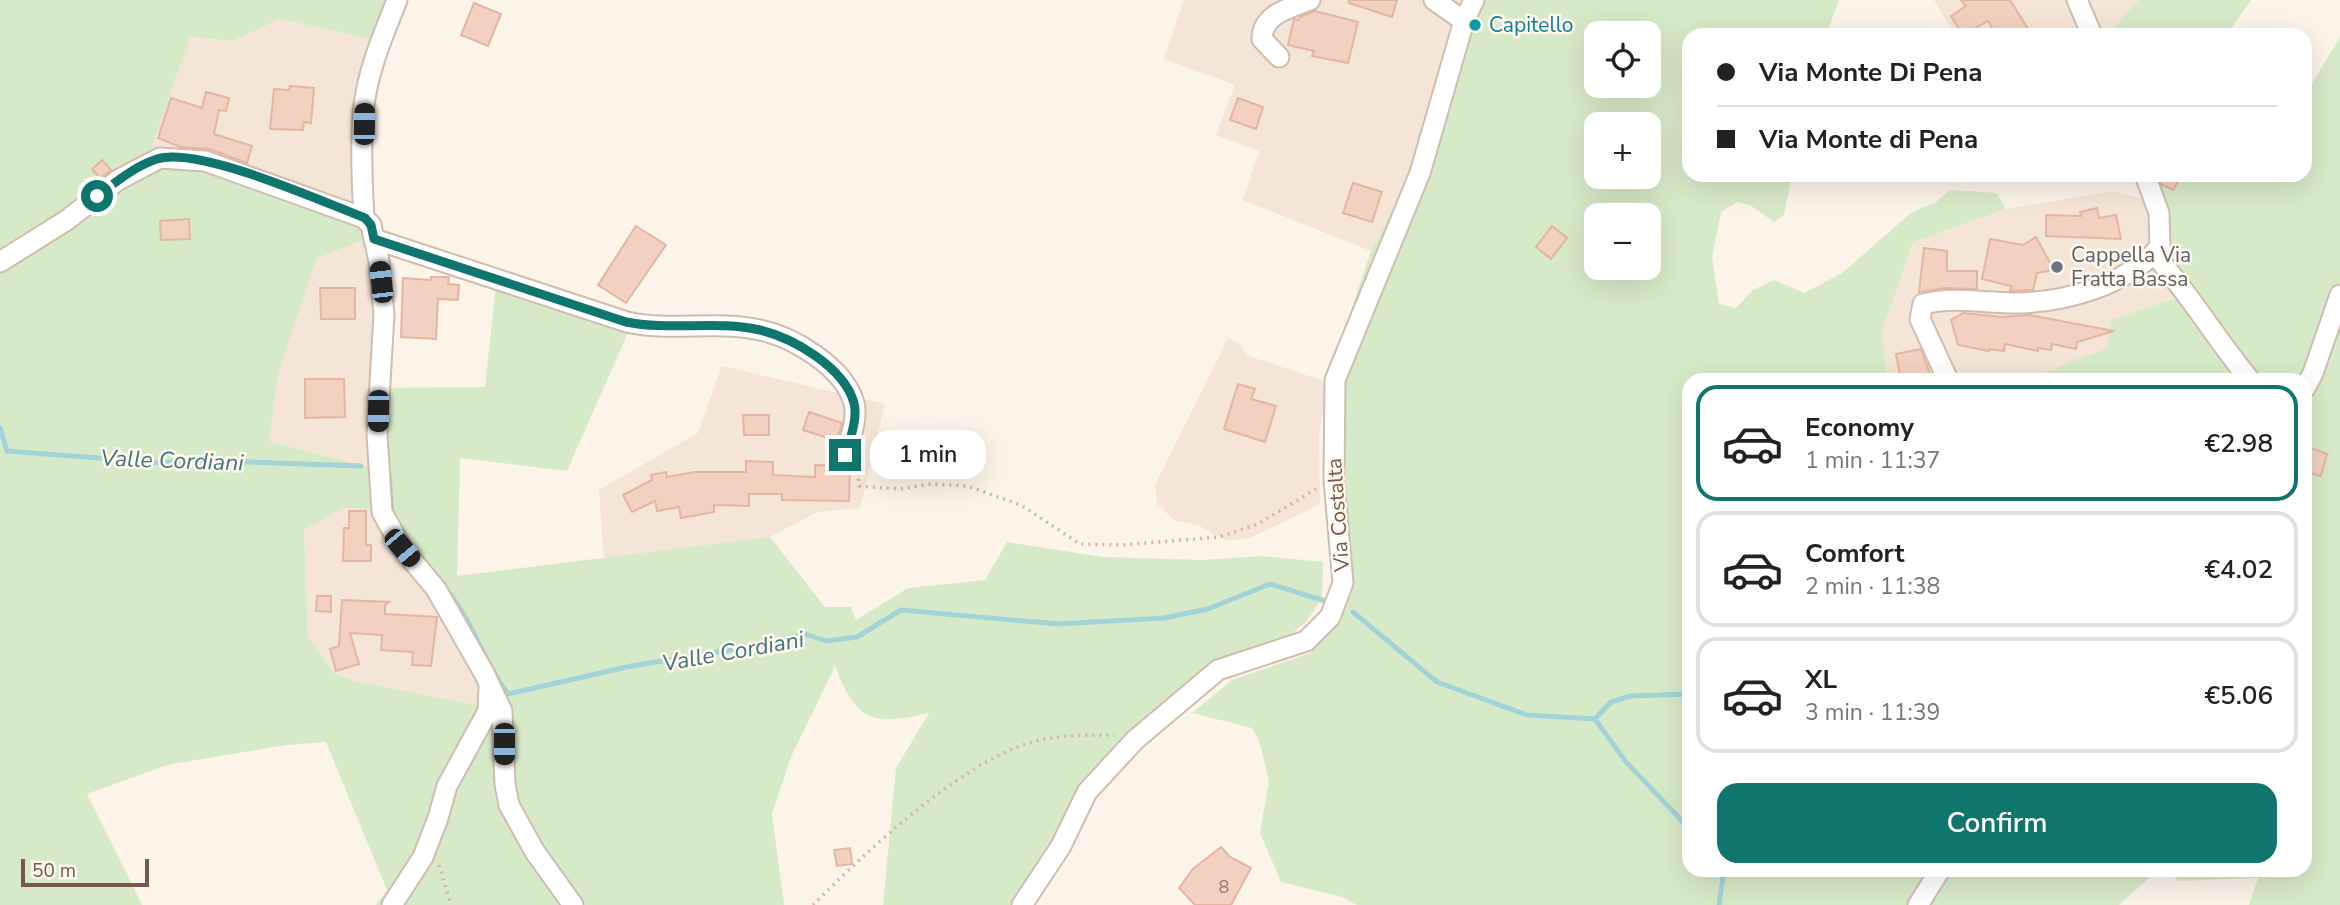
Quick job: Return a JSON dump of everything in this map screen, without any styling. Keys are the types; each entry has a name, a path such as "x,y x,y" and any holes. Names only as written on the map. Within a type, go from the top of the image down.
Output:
{"street":[{"path":"365,218 362,184 365,96 374,59 397,0"},
{"path":"1279,57 1262,39 1262,28 1272,17 1310,0"},
{"path":"1434,0 1464,21"},
{"name":"Via Costalta","path":"1022,905 1061,846 1087,792 1135,740 1219,670 1306,640 1330,617 1343,583 1334,480 1335,380 1420,173 1464,21 1474,0"},
{"path":"2077,0 2089,28"},
{"path":"0,262 67,220 118,180 160,158 205,161 365,218 371,225 374,239 384,314 377,434 382,512 402,548 436,589 502,711 509,805 535,852 573,905"},
{"path":"1945,373 1920,319 1923,304 1943,299 2049,301 2095,288 2143,266 2160,247 2159,213 2148,182"},
{"path":"374,239 626,322 649,327 727,326 760,330 783,338 826,364 848,391 854,404 854,420 845,455"},
{"path":"2154,254 2174,276 2224,349 2244,373"},
{"path":"2312,375 2340,295"},
{"path":"392,905 423,857 451,776 488,711 489,687"},
{"path":"1918,905 1936,877"}],"path":[{"path":"845,455 858,467 859,486 899,489 932,484 967,486 1021,505 1080,544 1122,545 1219,537 1258,524 1334,480"},
{"path":"813,905 885,835 960,779 1003,754 1043,739 1108,735 1135,740"}],"shaded area":[{"path":"1184,0 1470,0 1434,128 1371,251 1243,200 1259,151 1216,135 1235,85 1164,59"},
{"path":"1934,0 2139,0 2113,28 1951,28"},
{"path":"281,19 374,40 378,71 374,101 373,203 350,201 283,181 150,149 190,37 232,41"},
{"path":"2113,191 2165,204 2172,225 2170,254 2187,295 2107,348 2046,373 1886,373 1882,332 1913,242 2006,209"},
{"path":"379,234 378,470 269,441 279,370 317,258"},
{"path":"1228,338 1240,344 1246,355 1327,382 1319,438 1320,504 1248,539 1225,540 1198,525 1175,521 1157,504 1155,485"},
{"path":"722,366 885,404 860,508 817,512 770,537 604,560 599,490 698,433"},
{"path":"343,508 375,509 376,527 418,586 438,607 481,684 481,706 355,681 335,674 308,636 304,530"}],"green space":[{"path":"0,0 390,0 374,40 281,19 232,41 190,37 151,149 179,151 350,201 373,203 379,234 317,258 279,370 269,441 378,470 377,388 485,387 496,286 631,326 567,471 460,458 457,576 770,537 825,607 851,607 856,620 908,588 985,580 1007,542 1103,557 1201,560 1262,556 1323,562 1322,598 1307,621 1294,632 1279,639 1218,659 1124,739 1082,787 1066,809 1058,852 1025,905 883,905 896,768 929,713 894,719 880,719 869,715 859,709 851,699 835,666 791,757 772,814 784,905 376,905 387,890 326,742 286,745 167,765 87,794 142,905 0,905","holes":["343,508 375,509 376,527 418,586 438,607 481,684 481,706 355,681 335,674 308,636 304,530"]},
{"path":"1470,0 1839,0 1829,28 1682,28 1682,182 1791,182 1784,215 1774,222 1750,205 1737,202 1721,212 1712,257 1719,304 1736,308 1753,290 1774,280 1804,293 1842,273 1911,213 1936,202 1950,190 1997,193 2006,209 1913,242 1882,332 1886,373 1682,373 1682,877 2150,877 2119,905 1357,905 1342,897 1281,882 1260,833 1269,781 1259,740 1252,728 1192,713 1232,680 1310,653 1336,627 1347,605 1349,585 1345,440 1327,382 1371,251 1434,128"},
{"path":"2139,0 2251,0 2231,28 2113,28"},
{"path":"2340,37 2340,905 2249,905 2258,878 2178,881 2175,877 2312,877 2312,373 2043,373 2107,348 2111,320 2186,295 2162,268 2170,244 2170,233 2166,210 2156,182 2312,182 2312,83"}],"building":[{"path":"1349,0 1397,0 1392,17 1349,3"},
{"path":"1961,0 2010,0 2027,28 1992,28 1988,21 1976,28 1959,28 1951,16 1966,6"},
{"path":"474,3 501,14 488,46 461,35"},
{"path":"1315,11 1358,22 1348,63 1312,56 1314,51 1288,45 1294,19 1299,20 1300,17"},
{"path":"290,86 314,88 311,123 304,122 303,130 270,129 274,89 289,90"},
{"path":"206,92 229,98 226,111 219,110 214,134 252,146 247,163 209,149 180,147 158,138 171,98 202,108"},
{"path":"1238,98 1263,107 1256,129 1230,120"},
{"path":"102,160 111,170 100,178 92,169"},
{"path":"2160,182 2178,182 2173,190"},
{"path":"1353,183 1382,192 1372,222 1343,213"},
{"path":"2097,208 2099,218 2116,215 2121,239 2046,236 2046,215 2081,216 2080,212"},
{"path":"189,219 190,239 161,240 160,221"},
{"path":"636,226 666,245 626,303 598,285"},
{"path":"1552,226 1567,238 1551,259 1536,247"},
{"path":"2036,237 2054,270 2037,273 2033,290 2010,291 2011,286 1982,279 1990,239 2023,245"},
{"path":"1924,248 1947,251 1947,271 1977,271 1977,289 1945,288 1919,292"},
{"path":"431,277 449,277 448,284 459,285 458,300 438,299 436,339 401,337 403,278 431,280"},
{"path":"320,288 355,288 355,319 321,319"},
{"path":"1963,313 2003,317 2029,315 2114,331 2077,342 2076,349 2052,344 2051,350 2038,348 2038,351 2005,344 2004,351 1989,351 1958,345 1951,320"},
{"path":"1921,349 1930,373 1900,373 1896,354"},
{"path":"305,379 344,379 345,417 305,418"},
{"path":"1238,384 1255,389 1251,399 1276,406 1265,442 1224,429"},
{"path":"809,412 842,423 837,441 803,430"},
{"path":"743,415 769,415 769,435 744,435"},
{"path":"2312,449 2327,454 2321,476 2312,474"},
{"path":"746,461 773,462 773,475 815,477 815,465 850,466 849,501 782,500 782,494 749,494 749,506 714,505 714,512 681,518 679,507 657,511 655,501 632,512 623,495 652,480 651,475 666,472 667,477 695,472 746,472"},
{"path":"349,511 366,511 366,545 371,545 371,561 343,561 344,528 349,528"},
{"path":"317,596 331,596 331,612 316,611"},
{"path":"342,600 389,602 385,605 385,614 437,617 431,666 412,665 413,652 381,650 382,635 350,633 359,664 336,671 330,649 339,646"},
{"path":"1221,847 1230,857 1251,868 1231,905 1195,905 1179,888 1193,869"},
{"path":"850,848 852,864 837,866 834,850"}],"waterway":[{"name":"Valle Cordiani","path":"0,428 7,451 164,463 189,460 361,466"},
{"name":"Valle Cordiani","path":"389,473 392,515"},
{"name":"Valle Cordiani","path":"447,590 508,694 631,666 754,646 805,634 826,641 857,637 901,610 1058,624 1164,618 1208,609 1270,584 1325,601"},
{"name":"Valle Cordiani","path":"1353,612 1437,682 1527,715 1595,719 1611,702 1631,696 1682,694"},
{"path":"1595,719 1626,762 1682,821"},
{"path":"1719,905 1723,877"}],"place":[{"name":"Capitello","path":"1475,25"},
{"name":"Cappella Via Fratta Bassa","path":"2057,267"}],"route":[{"path":"97,196 141,165 160,158 205,161 365,218 371,225 374,239 626,322 649,327 727,326 760,330 783,338 826,364 840,378 854,404 854,420 845,455"}]}
